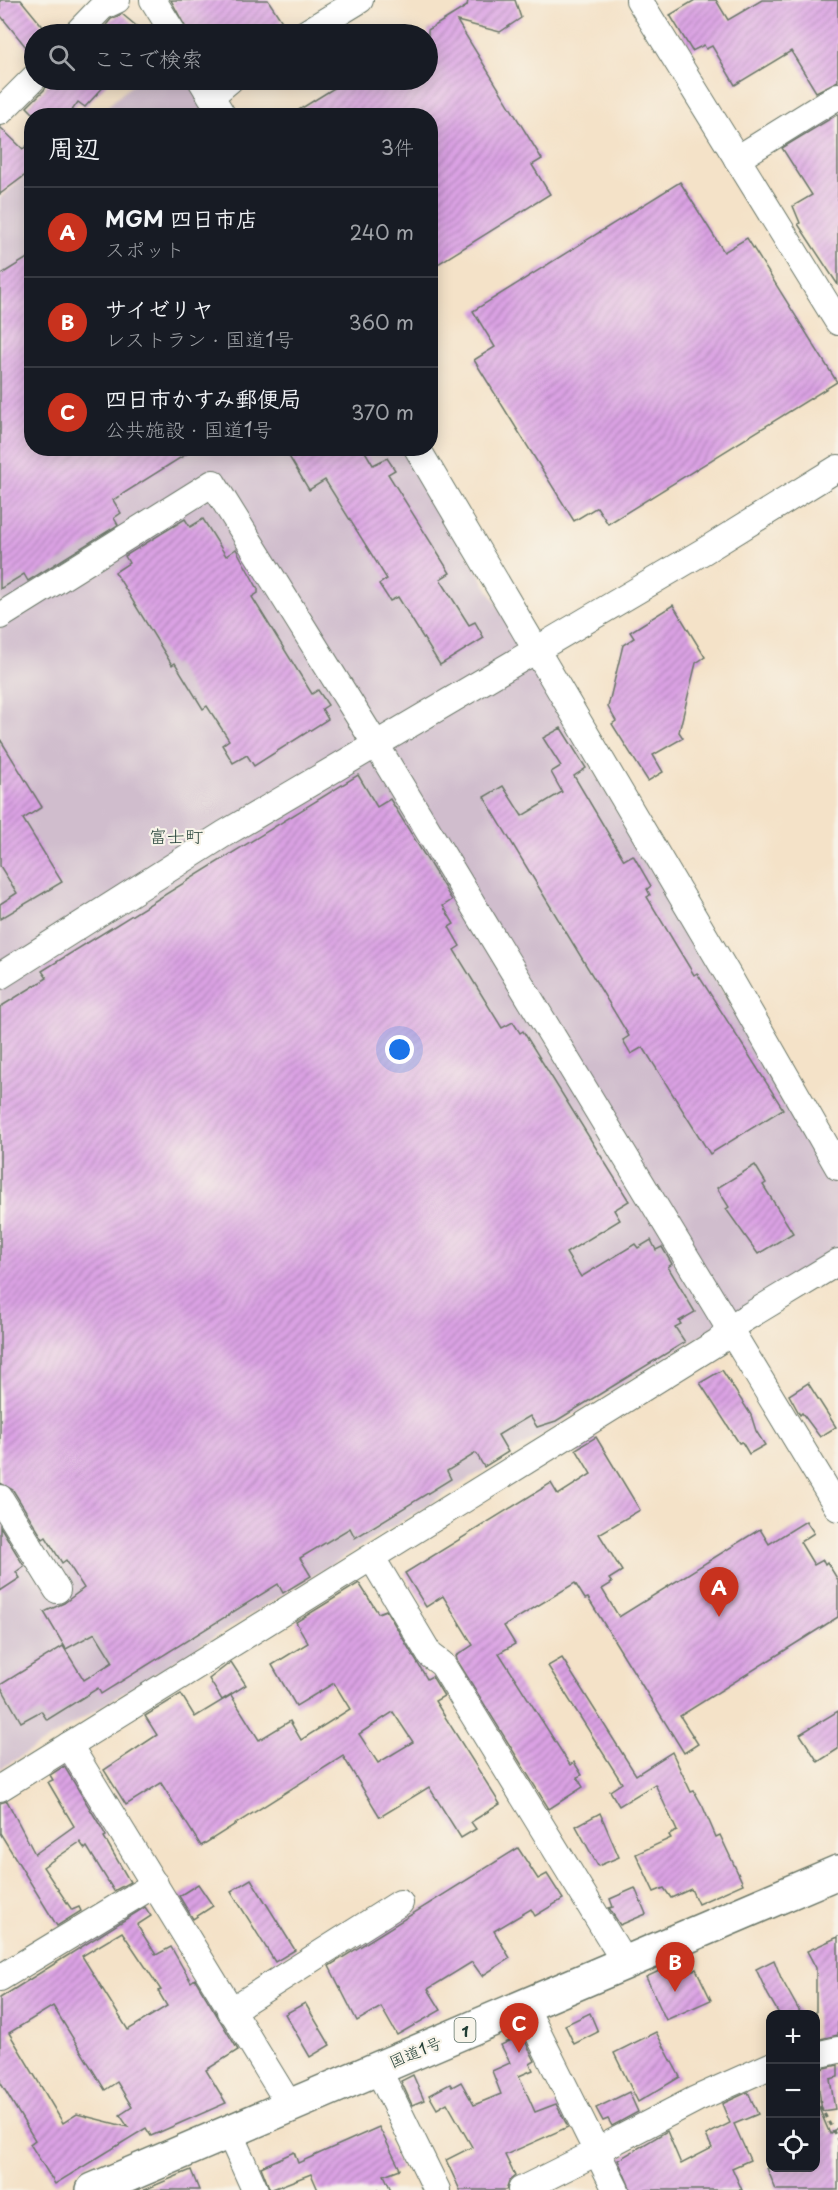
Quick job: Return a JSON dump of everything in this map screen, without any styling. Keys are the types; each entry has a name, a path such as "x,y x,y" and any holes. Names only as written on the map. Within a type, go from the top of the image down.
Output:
{"highway":[{"name":"国道1号","path":"93,2190 838,1872"}],"street":[{"path":"86,24 102,7 117,0"},
{"path":"153,0 168,24"},
{"path":"320,24 360,0"},
{"path":"639,0 838,322"},
{"path":"0,112 24,88"},
{"path":"737,159 838,96"},
{"path":"422,456 731,980 838,1167"},
{"path":"0,976 224,834 375,743 536,651 838,468"},
{"path":"0,616 213,483 375,743 838,1508"},
{"path":"0,1788 719,1341 729,1328 838,1262"},
{"path":"0,1498 57,1590"},
{"path":"372,1558 430,1655 442,1664 624,1962"},
{"path":"69,1744 290,2106"},
{"path":"0,1978 155,1884"},
{"path":"230,2011 400,1903"},
{"path":"524,2005 616,2190"},
{"path":"820,2054 838,2050"},
{"path":"377,2067 437,2190"},
{"path":"535,2187 597,2151 696,2099 766,2068"},
{"path":"229,2132 255,2190"}],"path":[{"path":"820,2106 838,2140"}],"shaded area":[{"path":"126,90 196,90 206,108 105,108"},
{"path":"24,177 24,456 410,456 838,1188 838,1251 0,1769 0,198"}],"building":[{"path":"0,0 21,0 41,24 24,24 24,45 0,15"},
{"path":"171,0 268,0 283,23 282,24 184,24"},
{"path":"468,0 515,0 521,18 500,32 457,21 542,159 532,165 550,194 438,264 438,108 302,108 331,90 438,90 438,24 467,6"},
{"path":"695,0 716,0 728,20 762,0 838,0 838,81 816,92 791,51 735,85 712,46 706,49 704,45 692,51 670,15"},
{"path":"122,14 134,24 107,24 111,19"},
{"path":"44,90 101,90 85,107 78,102 74,108 27,107"},
{"path":"838,114 838,285 798,224 800,223 793,206 812,195 782,148"},
{"path":"0,127 24,148 24,176 0,194"},
{"path":"680,182 724,252 747,238 837,382 608,524 597,507 574,521 474,360 495,347 473,311"},
{"path":"24,260 24,456 183,456 113,500 121,513 114,518 118,525 28,581 24,574 0,589 0,275"},
{"path":"289,456 368,456 373,465 387,458 395,470 388,474 450,573 440,579 469,625 475,622 484,638 440,665 398,597 390,601 379,584 387,579 325,480 309,490"},
{"path":"185,519 190,527 203,519 226,556 236,549 258,589 258,593 252,597 312,694 318,690 328,705 322,709 328,719 254,766 247,755 233,763 222,745 229,740 207,706 203,709 175,663 172,665 115,572 129,563 125,556"},
{"path":"673,605 705,657 696,663 679,732 683,738 653,755 663,772 648,781 612,724 616,721 608,707 623,645 634,638 630,632"},
{"path":"561,728 586,768 574,776 624,860 633,855 651,886 647,889 650,895 647,897 694,975 697,973 783,1109 710,1154 643,1047 631,1054 623,1040 629,1036 484,797 503,786 522,816 562,792 551,772 561,766 543,738"},
{"path":"0,739 42,807 23,819 62,882 0,919 0,904 17,893 0,866"},
{"path":"358,775 377,807 390,799 452,900 443,906 454,924 449,927 460,946 454,950 502,1028 513,1022 520,1033 523,1031 629,1201 614,1210 620,1220 566,1253 581,1277 635,1244 638,1248 651,1240 656,1250 662,1247 672,1264 668,1267 695,1312 679,1321 681,1324 675,1327 685,1342 556,1421 537,1427 530,1416 498,1435 508,1452 484,1467 476,1453 447,1471 451,1479 355,1538 350,1528 300,1558 311,1576 283,1593 278,1584 101,1694 98,1688 47,1720 41,1711 21,1722 0,1685 63,1646 84,1680 113,1662 95,1633 66,1649 44,1612 64,1603 84,1588 66,1560 62,1563 46,1537 43,1539 13,1490 0,1483 0,1007 47,978 42,971"},
{"path":"755,1165 766,1183 763,1185 793,1233 758,1254 726,1209 729,1207 717,1188"},
{"path":"722,1370 751,1415 756,1431 765,1445 749,1454 742,1442 739,1443 700,1383"},
{"path":"808,1383 836,1427 820,1437 802,1413 800,1415 789,1395"},
{"path":"596,1437 640,1510 599,1534 622,1571 609,1579 612,1583 602,1589 619,1617 760,1529 769,1544 806,1521 814,1533 800,1542 814,1565 823,1560 825,1564 827,1562 838,1580 838,1617 680,1716 698,1744 684,1753 588,1598 585,1599 575,1583 504,1626 515,1644 499,1653 570,1765 574,1762 582,1775 577,1777 583,1787 549,1809 457,1660 456,1656 473,1645 443,1596 426,1607 405,1573 551,1483 558,1495 591,1474 576,1449"},
{"path":"0,1526 24,1566 16,1572 20,1578 0,1591"},
{"path":"359,1583 378,1613 386,1610 427,1679 432,1676 444,1696 435,1701 500,1804 471,1822 476,1829 461,1838 429,1787 380,1817 343,1756 201,1846 161,1783 126,1805 104,1770 157,1735 145,1716 181,1694 195,1717 231,1695 259,1740 290,1721 301,1740 350,1709 334,1683 296,1706 272,1665 308,1643 296,1622","holes":["393,1712 413,1742 378,1763 359,1734"]},
{"path":"562,1658 636,1775 672,1752 691,1792 694,1791 703,1807 716,1837 720,1835 743,1884 698,1904 691,1889 671,1898 664,1888 654,1892 636,1854 671,1838 669,1835 677,1831 655,1784 619,1806 610,1791 622,1783 548,1666"},
{"path":"231,1662 246,1685 222,1700 209,1679"},
{"path":"838,1711 838,1749 818,1762 800,1734"},
{"path":"64,1766 101,1827 106,1836 104,1837 130,1882 114,1891 87,1847 85,1849 80,1842 43,1867 72,1910 79,1907 81,1911 57,1926 0,1833 0,1803 7,1801 35,1854 74,1826 48,1782 53,1780 50,1775"},
{"path":"600,1813 619,1857 598,1866 576,1826"},
{"path":"518,1848 538,1879 547,1874 563,1899 535,1916 531,1909 494,1931 510,1958 482,1976 472,1962 428,1989 441,2010 397,2035 381,2007 357,2021 329,1966"},
{"path":"251,1879 295,1950 275,1962 231,1891"},
{"path":"198,1884 213,1906 193,1919 179,1896"},
{"path":"635,1888 646,1914 620,1925 609,1908 613,1907 610,1899"},
{"path":"145,1907 151,1916 137,1925 156,1955 171,1947 191,1982 195,1979 238,2050 206,2070 226,2103 151,2136 146,2128 55,2184 30,2144 35,2140 0,2082 0,1998","holes":["122,1932 161,1990 158,1991 167,2006 128,2030 82,1956","53,2006 105,2090 117,2082 132,2107 120,2115 128,2127 77,2114 63,2123 9,2033"]},
{"path":"838,1937 838,2035 820,2039 820,2010 816,2010 816,1968 807,1951"},
{"path":"683,1960 688,1972 696,1969 711,2000 666,2020 646,1977"},
{"path":"774,1960 799,2010 777,2010 756,1969"},
{"path":"305,2003 330,2045 310,2057 285,2014"},
{"path":"590,2013 598,2032 574,2044 565,2025"},
{"path":"656,2032 680,2077 638,2102 614,2053"},
{"path":"522,2035 535,2061 530,2064 533,2070 519,2076 535,2112 556,2104 568,2127 505,2155 515,2176 509,2181 506,2190 460,2190 446,2160 472,2147 447,2103 437,2109 429,2095 450,2084 452,2087 461,2082 474,2105 501,2094 492,2071 510,2063 501,2045"},
{"path":"838,2065 838,2077 830,2079 835,2109 822,2111 820,2069"},
{"path":"413,2075 424,2100 412,2105 401,2081"},
{"path":"629,2092 638,2112 612,2126 608,2119 603,2121 596,2108"},
{"path":"748,2092 758,2114 734,2124 750,2160 732,2168 742,2190 631,2190 618,2160 667,2131 681,2164 712,2148 706,2135 730,2123 722,2104"},
{"path":"820,2110 830,2134 838,2127 838,2190 776,2190 769,2172 820,2172"},
{"path":"379,2127 400,2169 384,2175 391,2190 318,2190 311,2174 270,2190 261,2167 294,2152 298,2163"},
{"path":"191,2170 199,2190 144,2190"}],"place":[{"name":"MGM 四日市店","path":"719,1617"},
{"name":"サイゼリヤ","path":"675,1992"},
{"name":"四日市かすみ郵便局","path":"519,2053"}],"district":[{"name":"富士町","path":"176,835"}]}
